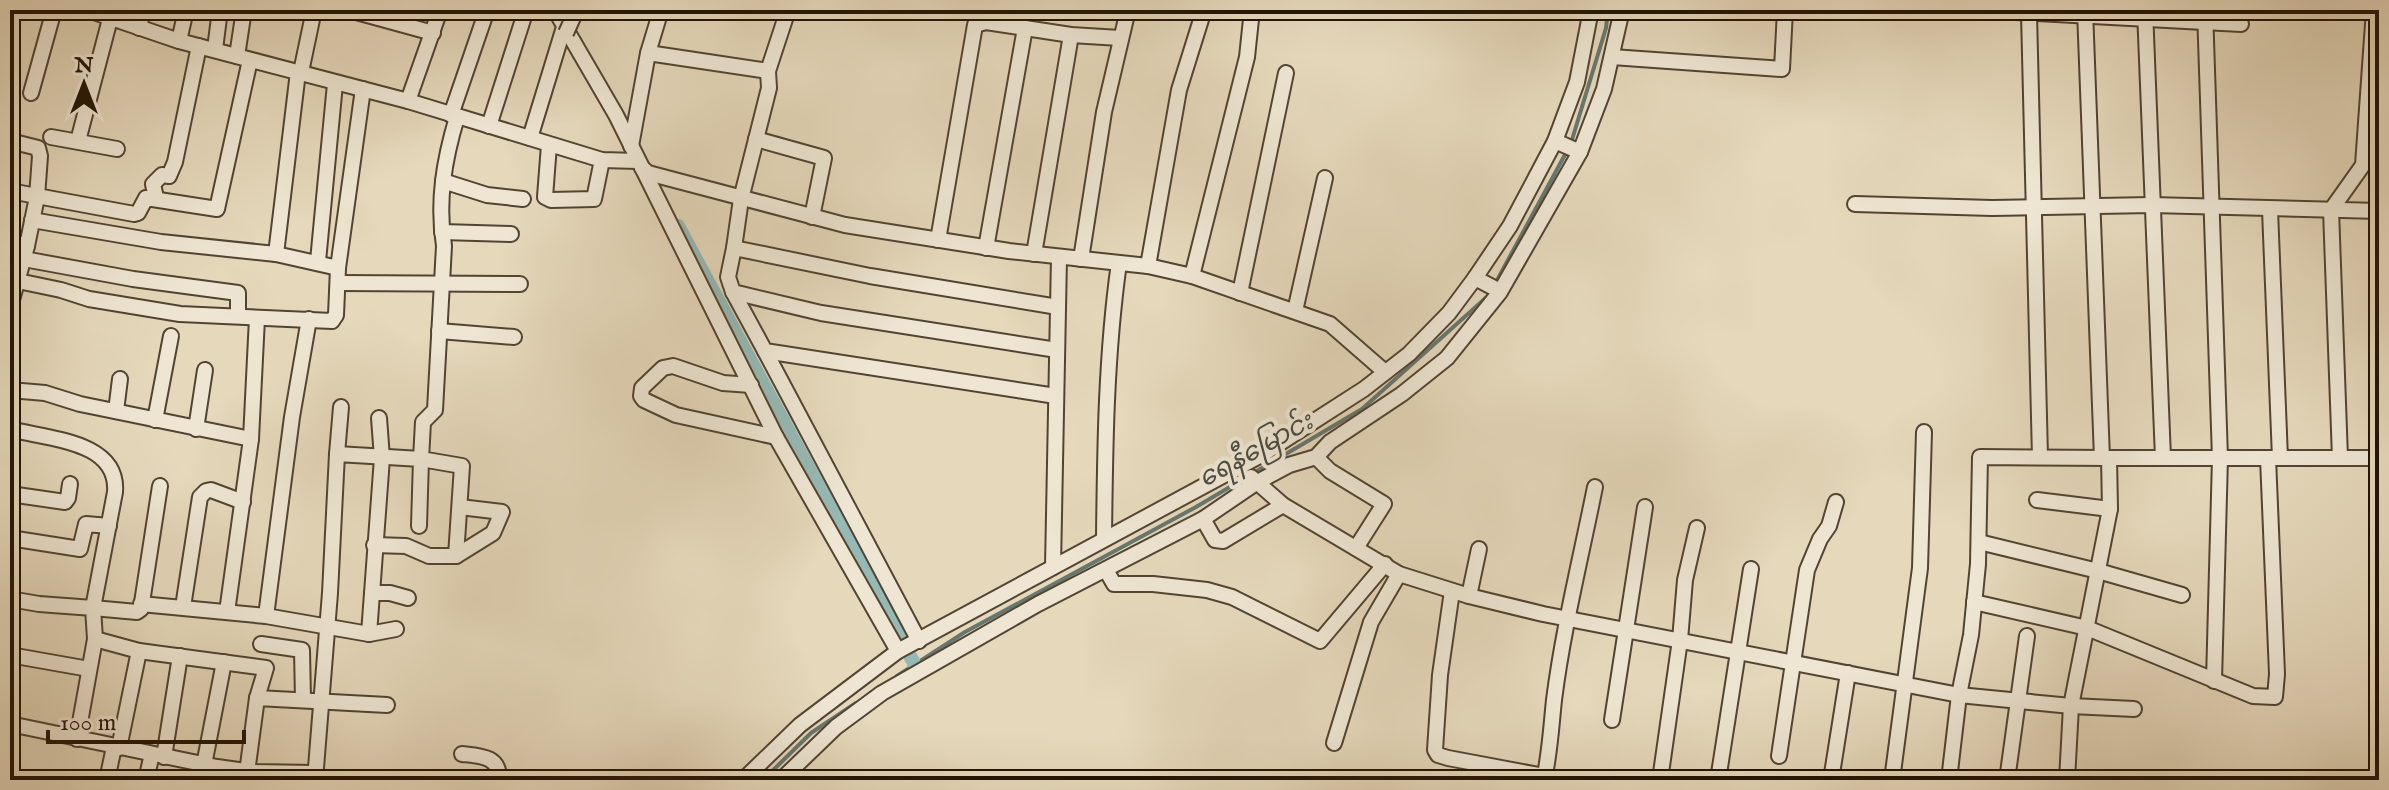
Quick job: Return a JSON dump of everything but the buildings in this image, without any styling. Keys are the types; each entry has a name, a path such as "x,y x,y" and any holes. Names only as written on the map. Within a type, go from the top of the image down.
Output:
{"street":[{"path":"31,93 54,10"},
{"path":"139,28 143,10"},
{"path":"179,41 186,10"},
{"path":"215,49 220,10"},
{"path":"10,191 134,214 138,213 143,198 218,208 244,58 244,10"},
{"path":"276,254 300,72 314,10"},
{"path":"350,10 433,33"},
{"path":"408,101 440,10"},
{"path":"419,526 423,422 435,410 444,246 445,156 454,116 487,10"},
{"path":"489,126 526,10"},
{"path":"555,10 633,138 643,168 776,437 898,651"},
{"path":"633,138 648,53 661,10"},
{"path":"788,10 768,71 769,88 741,199 728,277 733,292 919,641"},
{"path":"1081,259 1104,112 1128,10"},
{"path":"1148,266 1179,90 1204,10"},
{"path":"1192,276 1247,57 1252,10"},
{"path":"781,780 836,727 882,693 1038,604 1203,519 1249,475 1409,354 1449,313 1476,279 1510,226 1556,141 1577,82 1591,10"},
{"path":"743,780 800,725 898,651 1104,538 1249,475 1316,457 1330,442 1375,413 1447,358 1500,292 1578,151 1604,89 1622,10"},
{"path":"1612,57 1782,69 1785,10"},
{"path":"1980,10 2029,14 2205,16 2241,24"},
{"path":"2340,458 2331,210 2363,165 2374,10"},
{"path":"530,138 565,30 575,11"},
{"path":"2067,780 2071,706 2110,509 2091,206 2085,13"},
{"path":"78,141 101,14 179,41 408,101 549,145 643,168 741,199 812,217 986,248 1148,266 1192,276 1330,324 1385,372"},
{"path":"2029,14 2040,457"},
{"path":"2145,14 2163,458"},
{"path":"2205,16 2220,458 2214,681"},
{"path":"938,240 973,29 979,23 986,22 1071,35 1120,38"},
{"path":"986,248 1025,28"},
{"path":"1034,254 1071,35"},
{"path":"156,198 153,184 162,175 169,176 175,162 199,46"},
{"path":"648,53 768,71"},
{"path":"1240,293 1286,73"},
{"path":"318,261 335,84"},
{"path":"10,141 40,151 37,197 26,252 13,294 61,290 89,299 180,314 335,319 363,89"},
{"path":"51,137 117,149"},
{"path":"756,139 824,158 812,217"},
{"path":"1556,141 1578,151"},
{"path":"549,145 545,197 551,200 594,199 602,160"},
{"path":"1295,311 1325,178"},
{"path":"443,181 487,195 523,199"},
{"path":"1855,204 2032,207 2151,205 2379,211"},
{"path":"1974,602 2086,634 2253,696 2272,698 2277,693 2270,210"},
{"path":"32,220 161,242 318,261 338,275 441,284 520,284"},
{"path":"442,232 511,234"},
{"path":"10,241 26,252 133,279 238,293 238,316"},
{"path":"734,248 870,276 1058,307"},
{"path":"1053,567 1059,257"},
{"path":"1104,538 1105,417 1111,317 1119,263"},
{"path":"1476,279 1498,290"},
{"path":"733,292 821,313 1057,350"},
{"path":"227,612 251,439 257,318"},
{"path":"266,616 292,417 309,319"},
{"path":"439,331 514,337"},
{"path":"155,420 171,336"},
{"path":"765,351 1056,396"},
{"path":"751,385 723,383 673,366 663,368 652,378 642,388 641,396 676,415 776,437"},
{"path":"196,429 205,370"},
{"path":"116,411 120,379"},
{"path":"10,390 45,393 80,404 251,439"},
{"path":"10,724 246,776 315,776 341,407"},
{"path":"369,634 382,458 379,418"},
{"path":"10,429 78,444 101,457 116,478 93,608 95,639 77,739"},
{"path":"1892,780 1920,568 1924,432"},
{"path":"337,454 421,459 462,466 456,556"},
{"path":"1316,457 1330,471 1384,504 1356,548"},
{"path":"1949,780 1959,695 1971,635 1979,542 1980,457 2379,458"},
{"path":"1249,475 1283,505 1408,577 1469,596 1568,619 1959,695 2134,709"},
{"path":"10,494 65,502 70,484"},
{"path":"10,599 138,612 160,486"},
{"path":"1452,591 1440,675 1435,750 1438,755 1448,758 1544,778 1551,749 1554,701 1568,619 1595,487"},
{"path":"183,607 200,497 211,490 243,502"},
{"path":"2037,500 2110,509"},
{"path":"1779,756 1807,570 1829,526 1836,502"},
{"path":"1203,519 1215,540 1223,541 1283,505"},
{"path":"374,545 406,546 429,556 456,556 493,533 502,512 460,507"},
{"path":"1612,720 1645,507"},
{"path":"10,538 80,549 86,524 109,526"},
{"path":"1660,780 1680,640 1685,580 1697,528"},
{"path":"1979,542 2182,595"},
{"path":"1469,596 1479,549"},
{"path":"1106,570 1114,584 1178,586 1232,597 1320,641 1385,564"},
{"path":"1718,780 1751,569"},
{"path":"1334,743 1371,622 1408,577"},
{"path":"372,593 390,593 408,598"},
{"path":"141,604 266,616 369,634 396,629"},
{"path":"2007,780 2027,636"},
{"path":"95,639 139,651 266,668 257,698 246,776"},
{"path":"261,644 302,650 303,700"},
{"path":"107,780 139,651"},
{"path":"10,655 89,669"},
{"path":"146,780 158,756 180,656"},
{"path":"204,765 224,662"},
{"path":"1831,780 1848,673"},
{"path":"257,698 387,705"},
{"path":"462,754 493,761 498,766 499,780"}],"waterway":[{"name":"ရေနီမြောင်း","path":"1571,143 1606,28 1608,10"},
{"name":"ရေနီမြောင်း","path":"1495,284 1567,151"},
{"path":"678,226 915,665"},
{"name":"ရေနီမြောင်း","path":"897,676 965,632 1196,507 1362,409 1489,295"},
{"name":"ရေနီမြောင်း","path":"763,780 811,733 856,703"}]}
